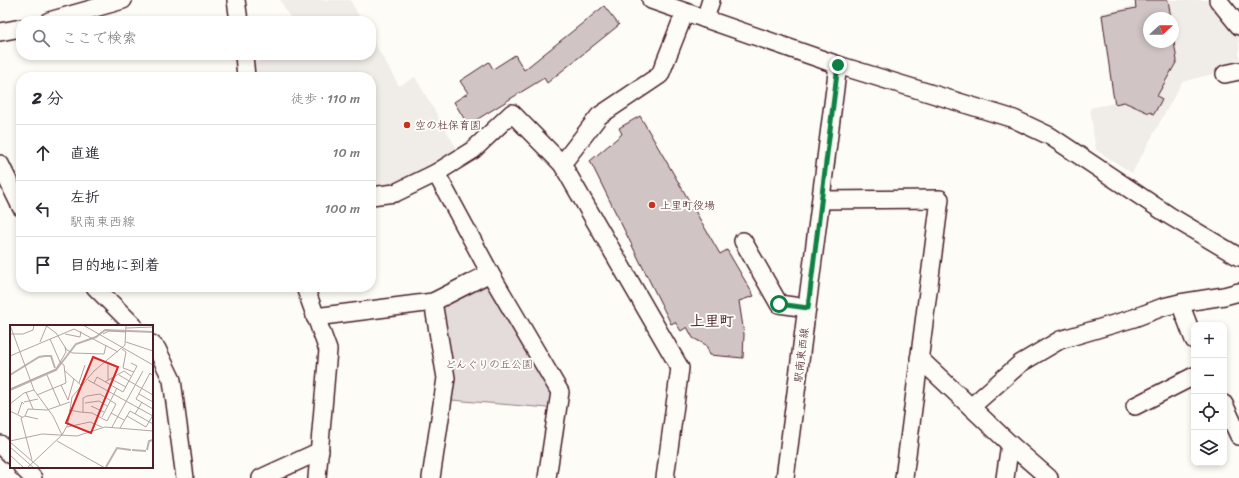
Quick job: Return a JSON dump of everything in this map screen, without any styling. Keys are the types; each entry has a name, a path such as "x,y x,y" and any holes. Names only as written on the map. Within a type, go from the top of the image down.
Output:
{"street":[{"path":"67,16 123,0"},
{"path":"236,0 238,16"},
{"path":"651,0 838,65 1014,118 1050,136 1170,216 1239,257"},
{"path":"705,19 710,0"},
{"path":"1218,0 1239,26"},
{"path":"562,164 600,116 660,75 685,12"},
{"path":"0,32 16,29"},
{"path":"244,60 246,72"},
{"name":"駅南東西線","path":"785,478 822,200 838,65"},
{"path":"376,195 395,193 436,173 473,150 512,113 562,164 680,368 665,478"},
{"path":"0,164 16,197"},
{"path":"436,173 490,273 560,392 547,478"},
{"path":"822,200 940,199 904,478"},
{"path":"743,242 779,304 808,308"},
{"path":"315,317 434,302 490,273"},
{"path":"100,292 133,325"},
{"path":"307,292 328,350 317,478"},
{"path":"971,407 1020,363 1060,340 1180,303 1239,292"},
{"path":"431,478 446,378 434,302"},
{"path":"1180,303 1191,332"},
{"path":"153,345 157,349 172,380 185,478"},
{"path":"919,358 1010,444 1050,478"},
{"path":"1134,406 1191,378"},
{"path":"1227,410 1239,436"},
{"path":"0,444 10,454"},
{"path":"1005,478 1010,444"},
{"path":"261,478 320,451"},
{"path":"23,468 33,478"}],"shaded area":[{"path":"280,0 350,0 359,16 289,16"},
{"path":"1135,0 1214,0 1239,30 1239,67 1182,82 1132,173 1096,150 1090,108 1115,103 1101,13 1135,6"},
{"name":"空の杜保育園","path":"376,46 399,86 415,77 457,149 398,185 376,188 376,72 253,72 252,65 262,60 376,60"}],"green space":[{"name":"どんぐりの丘公園","path":"482,281 491,284 551,393 549,408 451,400 441,305"}],"building":[{"path":"1135,0 1168,0 1170,12 1143,12 1143,48 1175,48 1177,61 1157,96 1162,99 1154,114 1124,102 1115,104 1113,94 1102,15 1136,8"},
{"path":"604,6 619,25 547,83 544,78 468,125 454,102 468,93 460,81 489,62 493,69 515,55 524,70"},
{"name":"上里町役場","path":"640,116 720,254 727,250 754,296 739,301 744,334 743,358 710,355 706,345 693,338 687,327 681,331 675,322 671,324 590,161 622,134 619,128"}],"place":[{"name":"空の杜保育園","path":"407,125"},
{"name":"上里町役場","path":"652,205"}],"district":[{"name":"上里町","path":"712,321"}],"route":[{"path":"779,304 808,308 838,65"}]}
